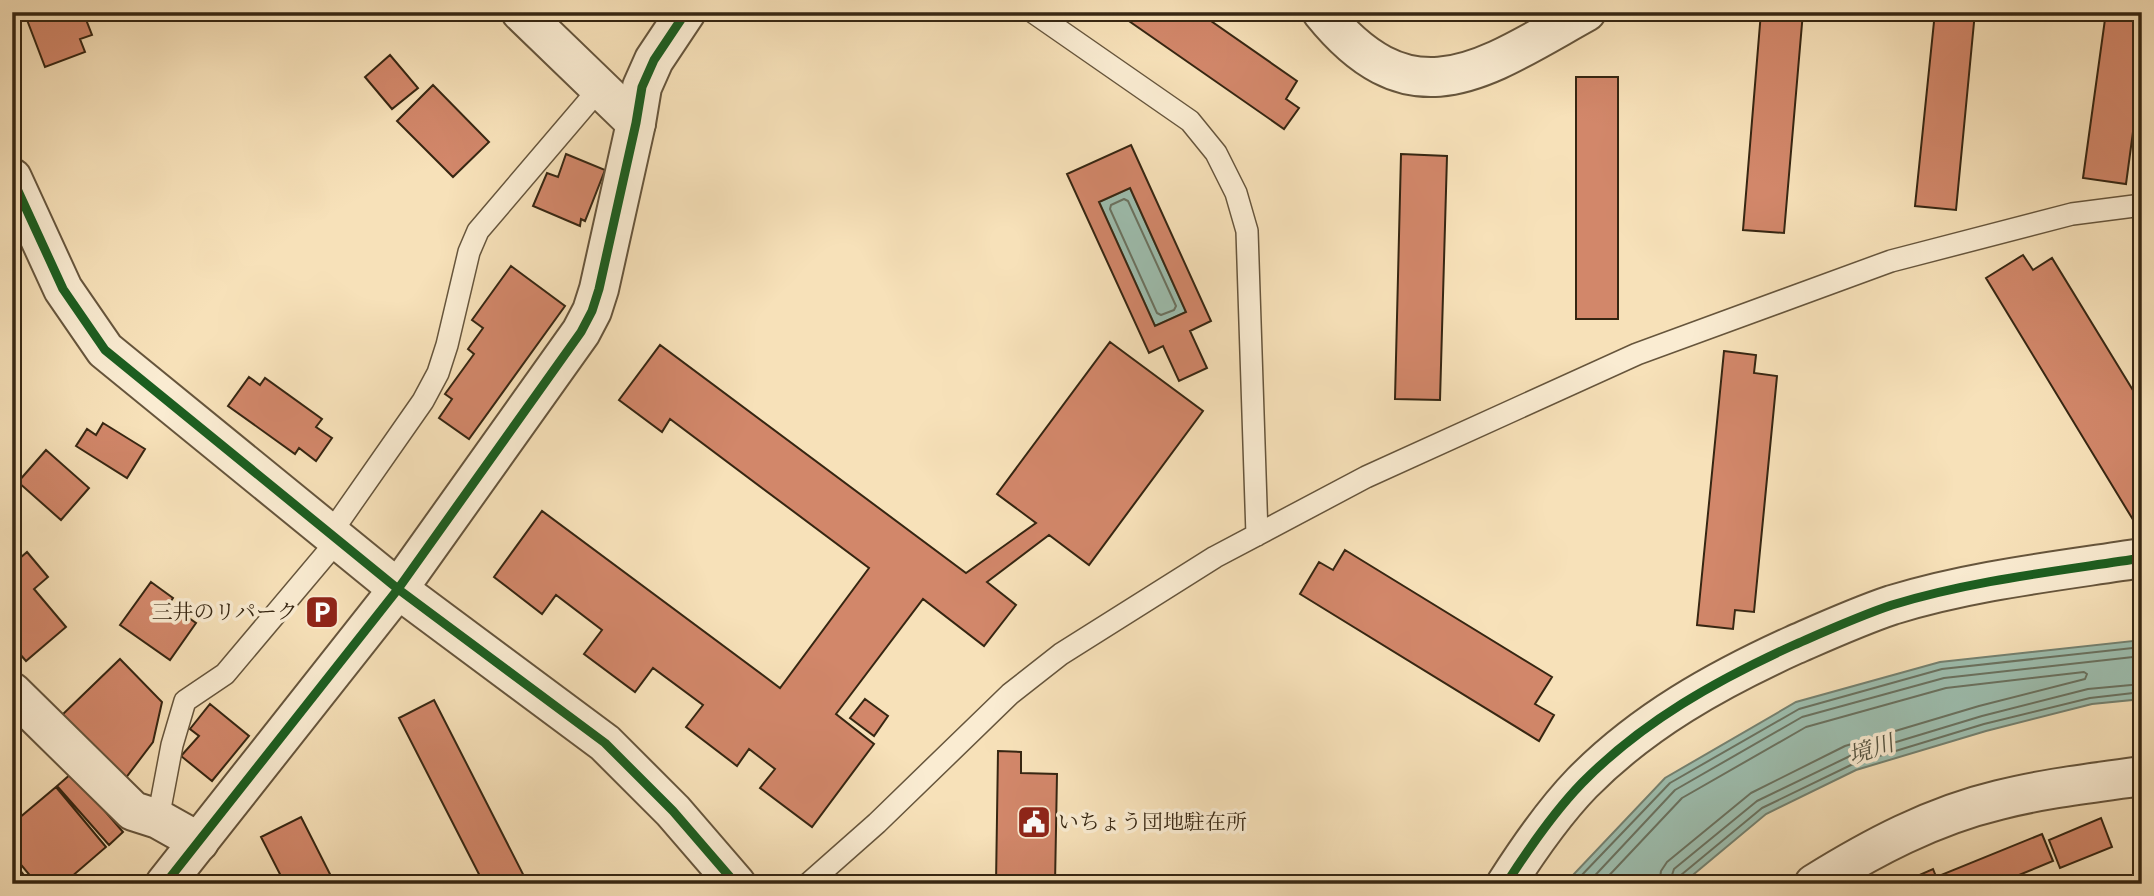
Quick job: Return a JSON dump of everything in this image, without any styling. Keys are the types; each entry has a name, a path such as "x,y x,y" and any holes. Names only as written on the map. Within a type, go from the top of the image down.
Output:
{"street":[{"path":"521,12 636,123"},
{"path":"1322,12 1342,37 1358,51 1397,71 1430,77 1456,76 1480,69 1504,59 1586,12"},
{"path":"164,884 398,589 581,332 599,289 642,87 680,15"},
{"path":"12,178 63,289 105,350 398,589 605,743 673,811 736,884"},
{"path":"1506,884 1541,831 1583,782 1668,711 1745,667 1892,605 1961,588 2142,558"},
{"path":"12,692 133,811 158,819 199,842"},
{"path":"1814,884 1868,850 1984,804 2042,790 2142,776"}],"lane":[{"path":"1033,12 1190,121 1216,153 1236,193 1247,231 1257,534"},
{"path":"158,819 172,745 184,701 225,674 334,538 423,401 438,373 469,252 478,231 599,89"},
{"path":"808,884 877,822 1010,694 1060,654 1215,557 1366,477 1637,354 1891,261 2072,214 2142,205"}],"water":[{"path":"1130,188 1186,312 1155,326 1099,202"},
{"name":"境川","path":"2142,640 2142,699 2092,704 1986,731 1856,770 1766,814 1682,884 1570,884 1573,875 1665,778 1796,702 1940,662"}],"building":[{"path":"24,12 83,12 92,35 80,39 85,52 45,67"},
{"path":"1116,12 1198,12 1297,81 1286,99 1299,108 1284,129"},
{"path":"1761,12 1803,12 1784,233 1743,230"},
{"path":"1935,12 1975,12 1956,210 1915,206"},
{"path":"2106,12 2142,12 2142,65 2126,184 2083,178"},
{"path":"390,55 418,88 392,109 365,77"},
{"path":"1576,77 1618,77 1618,319 1576,319"},
{"path":"433,85 489,142 453,177 397,121"},
{"path":"1131,145 1211,321 1190,331 1207,368 1179,381 1163,346 1149,353 1067,174","holes":["1130,188 1186,312 1155,326 1099,202"]},
{"path":"566,154 605,170 585,221 581,219 580,226 533,206 547,173 558,177"},
{"path":"1401,154 1447,156 1440,400 1395,399"},
{"path":"2023,255 2033,270 2052,258 2142,405 2142,519 2135,523 1986,278"},
{"path":"511,266 565,306 469,439 439,418 452,399 445,394 474,354 468,349 483,328 472,320"},
{"path":"1110,342 1203,411 1089,565 1049,535 987,582 1016,605 984,646 923,599 836,714 874,744 812,827 760,788 775,769 749,749 737,766 686,727 703,705 653,668 635,692 584,654 602,630 556,595 542,614 494,577 542,511 780,688 869,568 670,419 662,432 619,400 660,345 966,573 1036,523 997,494"},
{"path":"1724,351 1756,355 1754,373 1777,376 1754,612 1735,610 1733,629 1697,625"},
{"path":"249,377 260,385 265,378 322,419 316,427 332,438 316,461 299,448 295,454 228,406"},
{"path":"103,423 145,449 127,478 76,446 87,429 96,435"},
{"path":"46,450 89,488 61,520 18,482"},
{"path":"1345,550 1552,677 1535,704 1554,715 1539,741 1300,594 1319,562 1333,570"},
{"path":"27,552 48,577 34,589 66,627 26,661 12,645 12,565"},
{"path":"151,582 173,598 169,604 196,623 170,660 120,625"},
{"path":"120,659 162,702 153,742 125,779 61,716"},
{"path":"865,699 888,716 874,736 850,718"},
{"path":"434,700 528,884 484,884 399,718"},
{"path":"210,704 249,736 212,781 181,756 199,736 190,729"},
{"path":"998,751 1021,752 1021,773 1057,774 1055,884 996,884"},
{"path":"72,773 123,832 109,845 57,786"},
{"path":"56,787 106,847 63,884 37,884 12,854 12,824"},
{"path":"301,817 335,884 285,884 261,837"},
{"path":"2101,818 2112,847 2060,868 2049,840"},
{"path":"2042,834 2053,861 1997,884 1944,884 1941,875"},
{"path":"12,860 31,884 12,884"},
{"path":"1933,869 1939,884 1899,884"}],"cycle path":[{"path":"165,884 398,589 581,332 599,289 642,87 654,60 686,12"},
{"path":"12,178 63,289 105,350 398,589 605,743 673,811 736,884"},
{"path":"1506,884 1561,806 1605,761 1656,721 1737,673 1855,619 1923,596 2016,577 2142,558"}],"place":[{"name":"三井のリパーク","path":"322,612"},
{"name":"いちょう団地駐在所","path":"1034,822"}]}
